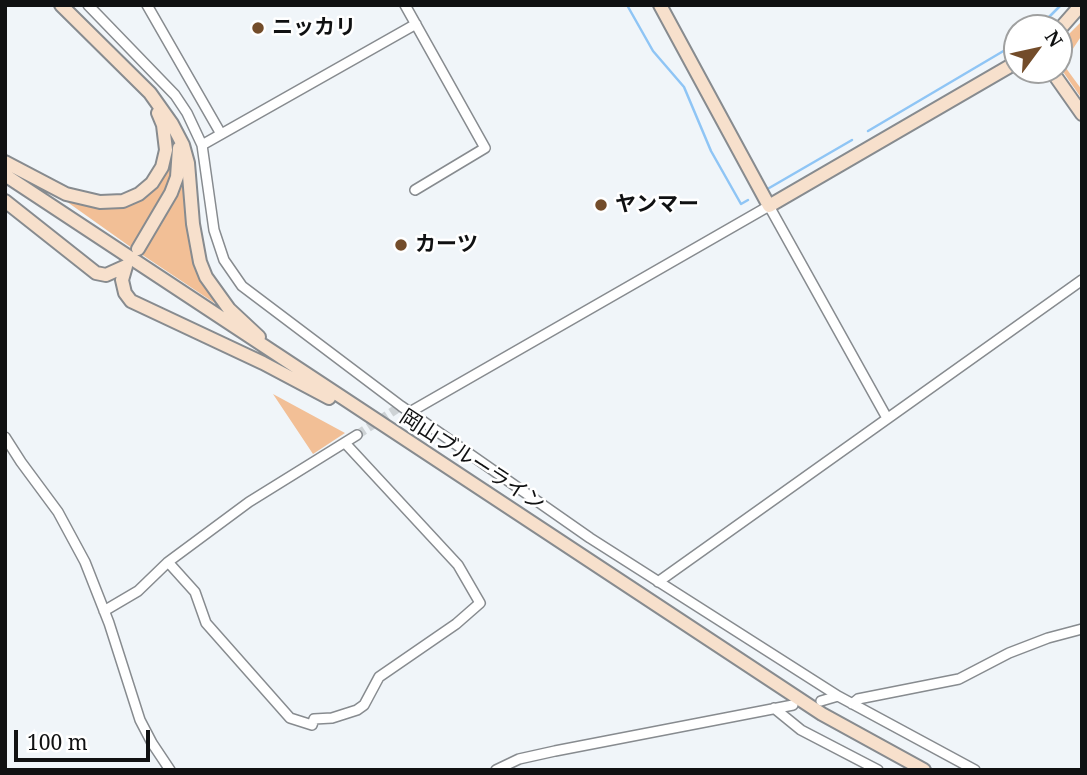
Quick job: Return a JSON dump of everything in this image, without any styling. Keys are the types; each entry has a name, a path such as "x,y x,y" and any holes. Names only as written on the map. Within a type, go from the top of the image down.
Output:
{"main road":[{"path":"61,5 150,93 172,124 183,145 188,163 193,224 200,262 206,276 229,309 272,351"},
{"path":"660,5 769,206 1003,70"},
{"path":"1061,84 1082,114"},
{"path":"5,162 66,194 100,202 123,201 139,194 152,183 162,167 166,150 163,125 150,93"},
{"path":"138,249 165,206 177,177 179,147 172,124"},
{"name":"岡山ブルーライン","path":"5,175 822,714 924,770"},
{"path":"5,201 96,273 106,275 126,266 122,280 125,293 131,301 264,363 394,433"}],"street":[{"path":"88,5 174,95 187,113 202,145 214,230 224,261 242,286 410,412 532,499 838,696 975,770"},
{"path":"147,5 221,134"},
{"path":"405,5 485,148 415,190"},
{"path":"202,145 416,24"},
{"path":"410,412 769,206 887,418"},
{"path":"658,582 1082,280"},
{"path":"104,611 138,591 168,562 249,502 357,435"},
{"path":"5,438 58,512 85,562 140,720 170,770"},
{"path":"168,562 195,592 206,623 290,719 312,724 314,719 332,718 357,710 364,705 379,677 456,624 480,603 458,565 345,443"},
{"path":"852,704 858,699 959,679 1009,653 1082,629"},
{"path":"821,701 838,696"},
{"path":"496,770 519,759 555,751 793,705"},
{"path":"774,708 801,730 878,770"}],"shaded area":[{"path":"1082,21 1082,35 1073,49 1073,30"},
{"path":"1073,78 1082,90 1082,99 1072,84"},
{"path":"170,150 174,151 173,169 167,191 132,248 63,199 77,203 141,198"},
{"path":"184,179 189,224 218,301 216,304 141,254 161,225"},
{"path":"273,394 345,433 313,454"}],"waterway":[{"path":"627,5 653,51 684,87 711,151 741,204 748,200"},
{"path":"1052,14 1061,5"},
{"path":"868,131 1003,51"},
{"path":"764,191 852,140"}],"tunnel":[{"path":"357,435 401,406"}],"place":[{"name":"ニッカリ","path":"258,28"},
{"name":"ヤンマー","path":"601,205"},
{"name":"カーツ","path":"401,245"}]}
